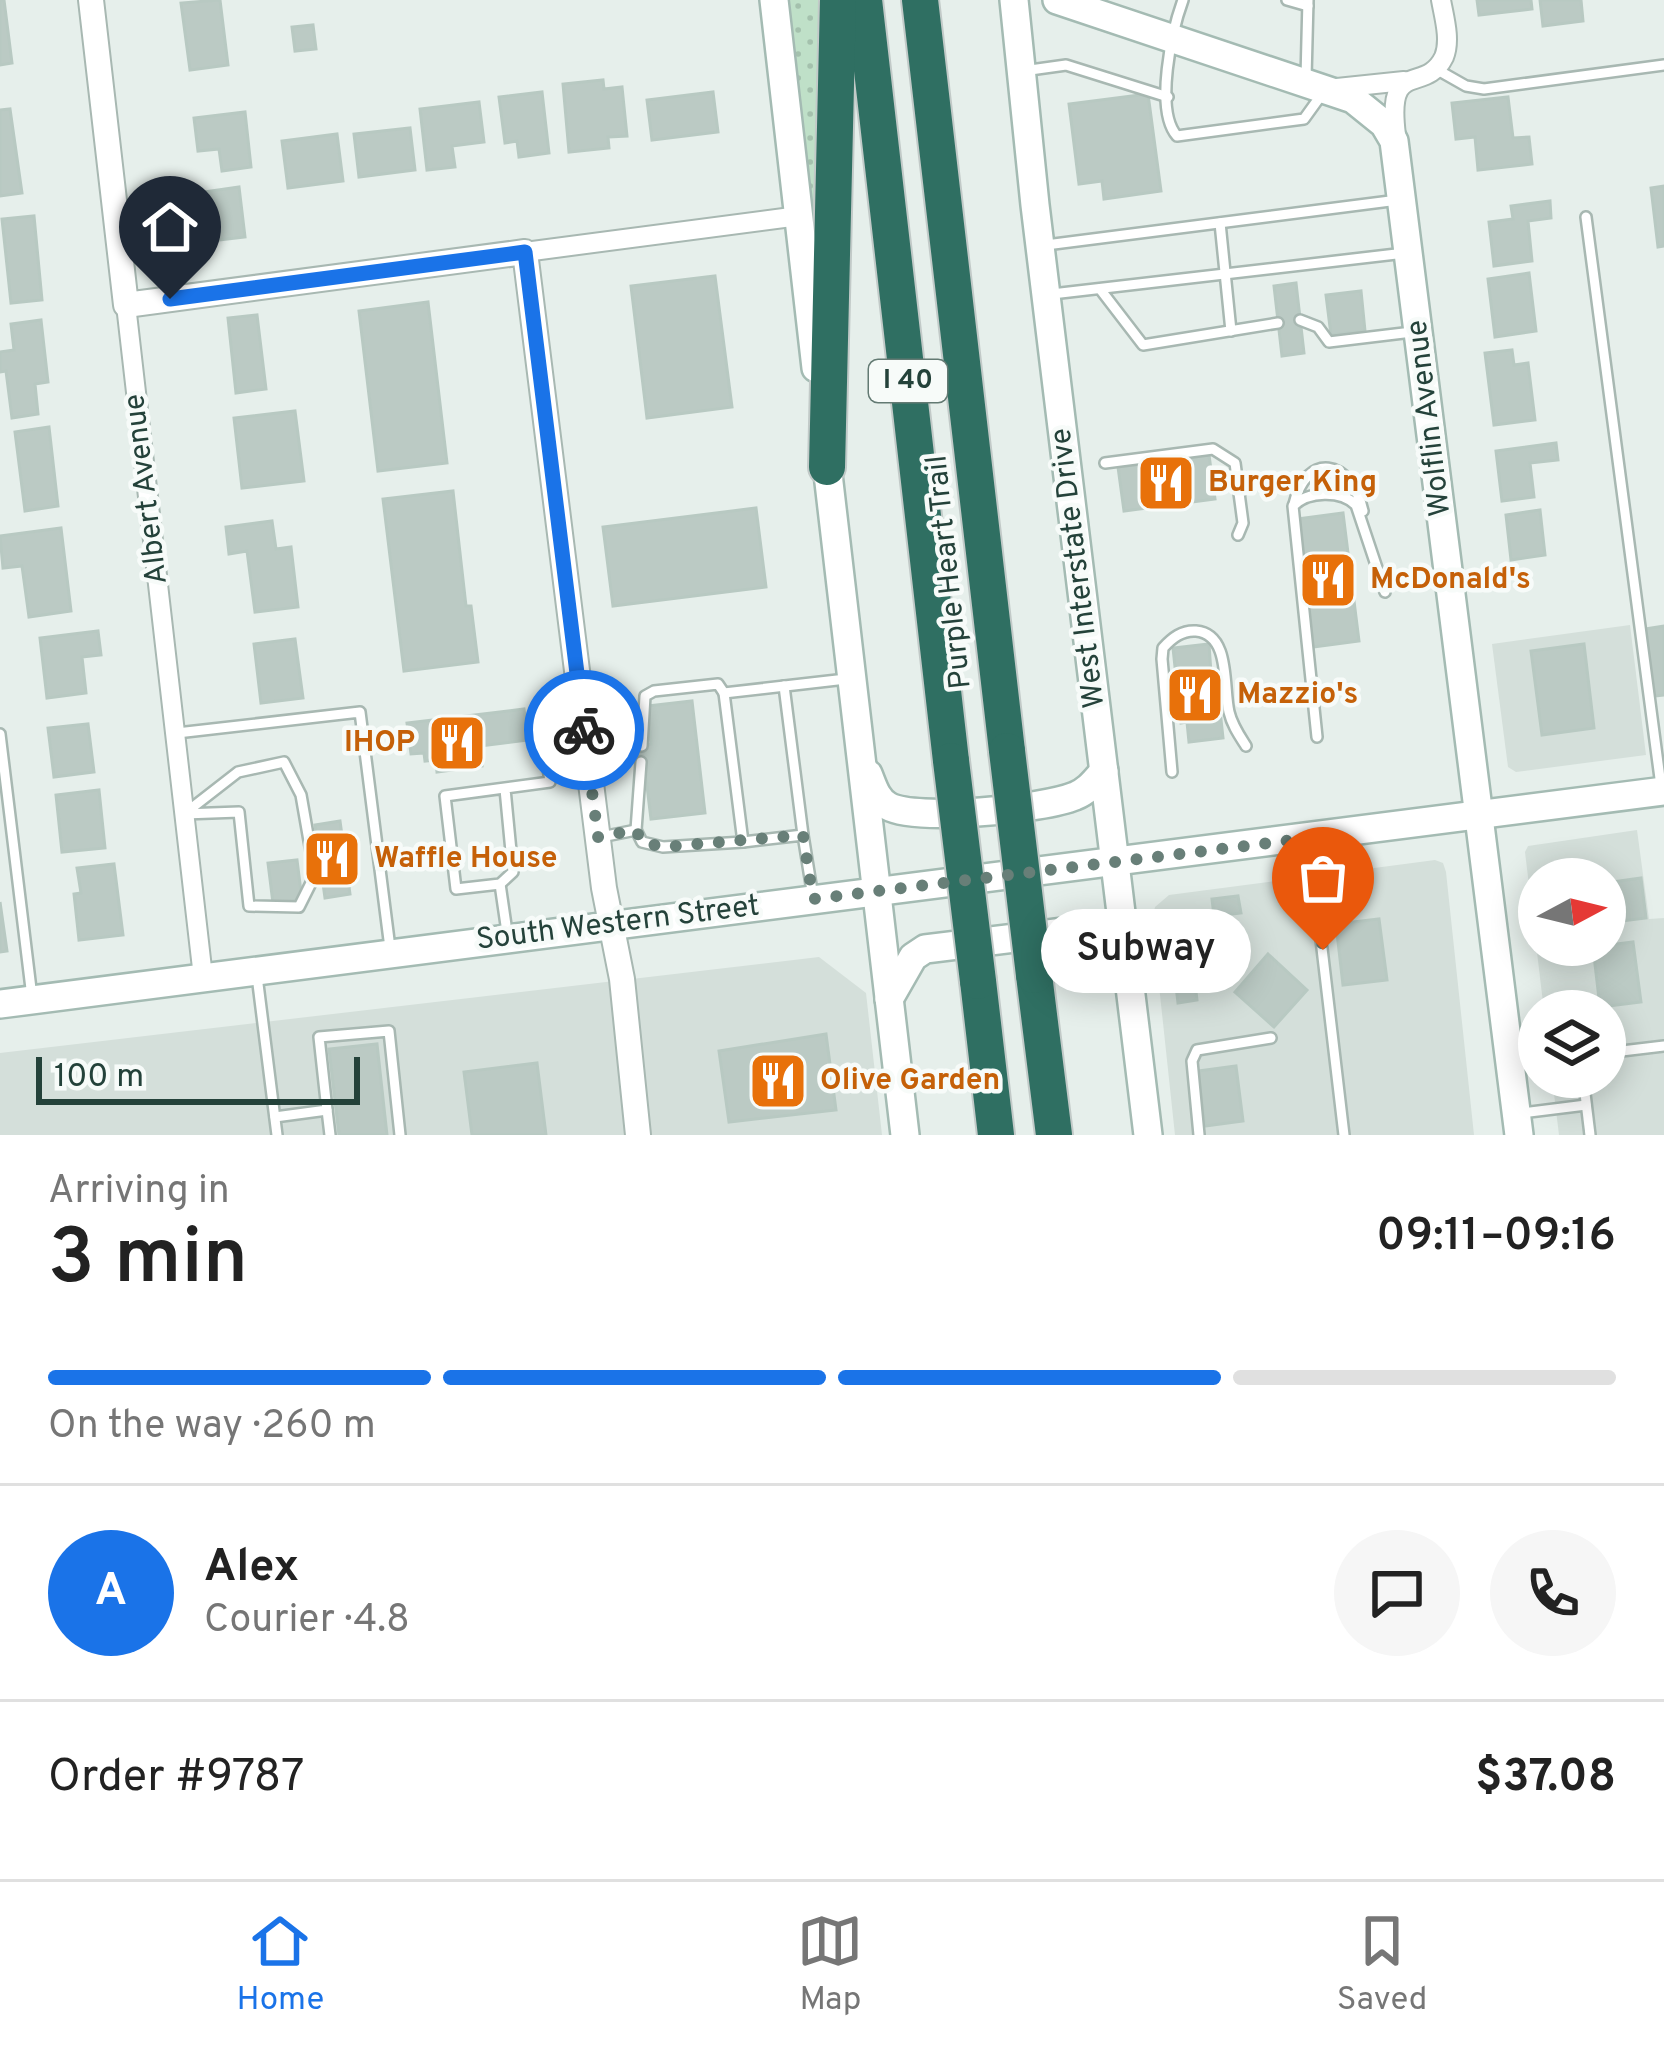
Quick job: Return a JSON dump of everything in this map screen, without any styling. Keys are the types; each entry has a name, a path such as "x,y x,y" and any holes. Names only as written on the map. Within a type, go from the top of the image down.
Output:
{"highway":[{"path":"827,467 838,0"},
{"name":"Purple Heart Trail","path":"864,0 996,1135"},
{"name":"Purple Heart Trail","path":"920,0 1054,1135"}],"main road":[{"path":"774,0 905,1135"},
{"name":"West Interstate Drive","path":"1015,0 1040,246 1148,1135"},
{"name":"Wolflin Avenue","path":"1057,0 1353,100 1384,124 1399,164 1518,1124"},
{"path":"861,753 877,796 888,806 931,816 1060,801 1085,791 1104,771"},
{"name":"South Western Street","path":"0,1004 1663,791"},
{"path":"889,998 913,957 926,949 1080,930 1105,938 1127,959"}],"street":[{"name":"Albert Avenue","path":"91,0 203,977"},
{"path":"1314,86 1351,88 1404,81 1435,68 1447,40 1442,0"},
{"path":"1399,164 1392,105 1404,81"},
{"path":"126,304 799,216"},
{"path":"525,252 598,837 622,979 638,1135"}],"lane":[{"path":"1183,0 1170,38 1168,97 1171,130 1177,136 1304,119 1314,86 1308,3 1287,0"},
{"path":"1022,71 1066,65 1168,97"},
{"path":"1435,68 1466,86 1484,89 1664,65"},
{"path":"1040,246 1403,199"},
{"path":"1586,217 1663,791"},
{"path":"1220,223 1231,331"},
{"path":"1046,294 1410,252"},
{"path":"1100,290 1143,345 1278,323"},
{"path":"1300,320 1318,327 1329,342 1420,331"},
{"path":"1105,464 1213,449 1235,464 1244,523 1238,536"},
{"path":"1317,737 1293,506 1298,487 1320,470 1339,469 1358,490 1367,534"},
{"path":"1293,506 1315,496 1349,498 1356,505 1385,592"},
{"path":"1172,772 1162,659 1163,648 1183,633 1212,636 1220,649 1229,712 1246,746"},
{"path":"724,693 852,678"},
{"path":"642,746 645,696 718,684 724,693 743,842"},
{"path":"784,686 813,899"},
{"path":"175,733 360,712 391,953"},
{"path":"505,789 513,872 500,884 456,889 446,796 550,782 542,724 583,718"},
{"path":"0,734 32,1000"},
{"path":"284,762 302,795 315,875 299,907 249,906 239,812 184,814 238,772 284,762"},
{"path":"641,762 636,830 642,842 663,847 803,835"},
{"path":"598,837 636,830"},
{"path":"1310,838 1344,1135"},
{"path":"500,884 508,938"},
{"path":"256,970 277,1135"},
{"path":"330,1135 328,1071 319,1037 389,1031 400,1135 388,1135"},
{"path":"1199,1135 1192,1061 1197,1050 1270,1038"},
{"path":"1626,1051 1664,1046"},
{"path":"380,1066 393,1065"},
{"path":"383,1094 396,1093"},
{"path":"1585,1098 1590,1135"},
{"path":"275,1117 330,1102"},
{"path":"1518,1124 1586,1106"}],"shaded area":[{"path":"1630,625 1646,755 1516,772 1508,767 1492,644"},
{"path":"1637,830 1649,919 1664,918 1664,1135 1559,1135 1555,1098 1626,1098 1626,990 1541,990 1539,966 1626,966 1626,858 1526,858 1528,846"},
{"path":"1435,860 1443,863 1446,872 1474,1135 1175,1135 1152,920 1155,907 1169,895"},
{"path":"819,957 866,993 882,1135 0,1135 0,1053"}],"green space":[{"path":"788,0 829,0 817,247"}],"building":[{"path":"0,0 4,0 12,63 0,65"},
{"path":"220,0 228,65 190,70 181,3"},
{"path":"1477,0 1531,0 1532,9 1479,15"},
{"path":"1540,0 1581,0 1583,21 1543,26"},
{"path":"313,25 316,49 295,51 292,27"},
{"path":"603,80 604,89 622,87 627,136 608,137 609,148 569,152 563,84"},
{"path":"542,92 549,153 519,157 517,141 505,143 499,97"},
{"path":"713,92 718,132 652,140 647,100"},
{"path":"1148,94 1161,191 1104,199 1102,181 1079,184 1069,104"},
{"path":"1508,97 1513,138 1529,137 1532,164 1478,170 1475,137 1456,139 1452,103"},
{"path":"479,102 484,142 452,146 455,167 427,170 420,109"},
{"path":"10,109 22,193 0,196 0,110"},
{"path":"245,112 251,167 222,171 219,149 198,151 194,118"},
{"path":"410,128 415,170 359,177 354,134"},
{"path":"337,134 343,181 288,188 282,141"},
{"path":"1664,186 1664,246 1658,247 1651,188"},
{"path":"239,187 245,237 210,241 204,192"},
{"path":"1550,201 1551,218 1528,221 1532,261 1494,266 1489,222 1513,219 1511,206"},
{"path":"34,216 42,300 11,303 2,219"},
{"path":"1529,273 1536,331 1495,337 1488,279"},
{"path":"715,276 732,407 647,418 631,286"},
{"path":"1296,283 1304,353 1282,356 1274,286"},
{"path":"1361,291 1365,331 1331,335 1326,295"},
{"path":"428,302 447,463 378,471 359,311"},
{"path":"257,315 266,389 236,393 228,318"},
{"path":"41,320 48,382 35,384 38,414 12,418 0,352 14,350 11,324"},
{"path":"1512,350 1514,365 1528,363 1535,420 1494,425 1485,353"},
{"path":"295,411 304,481 242,488 234,418"},
{"path":"49,427 58,506 25,511 15,432"},
{"path":"1556,443 1558,460 1530,463 1534,497 1502,501 1496,451"},
{"name":"Burger King","path":"1209,455 1215,499 1124,511 1118,467"},
{"path":"453,491 466,606 471,606 478,662 404,671 383,499"},
{"path":"756,508 766,587 613,606 603,527"},
{"path":"1540,510 1545,555 1511,560 1506,515"},
{"name":"McDonald's","path":"1343,513 1359,641 1313,647 1297,519"},
{"path":"272,521 276,549 291,547 298,607 255,612 247,551 229,554 226,527"},
{"path":"61,528 71,611 29,617 22,566 3,568 0,536"},
{"path":"1664,626 1664,695 1654,696 1645,629"},
{"path":"98,631 101,655 82,657 86,693 47,698 40,638"},
{"path":"295,639 303,698 261,703 254,644"},
{"name":"Mazzio's","path":"1209,644 1213,702 1219,701 1223,738 1189,742 1187,722 1181,723 1173,648"},
{"path":"1584,644 1594,728 1542,735 1531,651"},
{"path":"692,701 705,813 651,819 644,762 636,763 634,747 651,744 647,706"},
{"name":"IHOP","path":"524,709 528,740 480,746 482,766 437,772 436,760 425,761 424,753 411,754 407,723"},
{"path":"88,724 94,772 54,777 48,728"},
{"path":"99,790 105,848 62,852 56,795"},
{"name":"Waffle House","path":"340,821 350,894 325,898 315,825"},
{"path":"297,860 302,900 273,903 268,863"},
{"path":"114,864 123,935 79,940 74,894 81,893 77,868"},
{"path":"1641,878 1646,918 1626,920 1626,880"},
{"path":"1238,896 1241,913 1214,916 1212,899"},
{"path":"0,902 7,951 0,952"},
{"path":"1379,919 1387,980 1343,985 1336,924"},
{"path":"1188,924 1197,1000 1178,1003 1169,926"},
{"path":"1633,942 1641,1002 1626,1004 1626,990 1598,990 1595,966 1626,966 1626,943"},
{"path":"1268,954 1307,990 1274,1027 1235,992"},
{"name":"Olive Garden","path":"826,1034 836,1110 729,1122 719,1051"},
{"path":"377,1044 387,1135 339,1135 329,1049"},
{"path":"537,1063 546,1135 472,1135 464,1072"},
{"path":"1236,1066 1243,1121 1205,1126 1198,1071"}],"way so far":[{"path":"584,730 598,837 636,830 642,842 663,847 803,835 813,899 1310,838 1323,950"}],"place":[{"name":"Burger King","path":"1166,483"},
{"name":"McDonald's","path":"1328,580"},
{"name":"Mazzio's","path":"1195,695"},
{"name":"IHOP","path":"457,743"},
{"name":"Waffle House","path":"332,859"},
{"name":"Subway","path":"1323,950"},
{"name":"Olive Garden","path":"778,1081"}],"route":[{"path":"170,299 525,252 584,730"}]}
